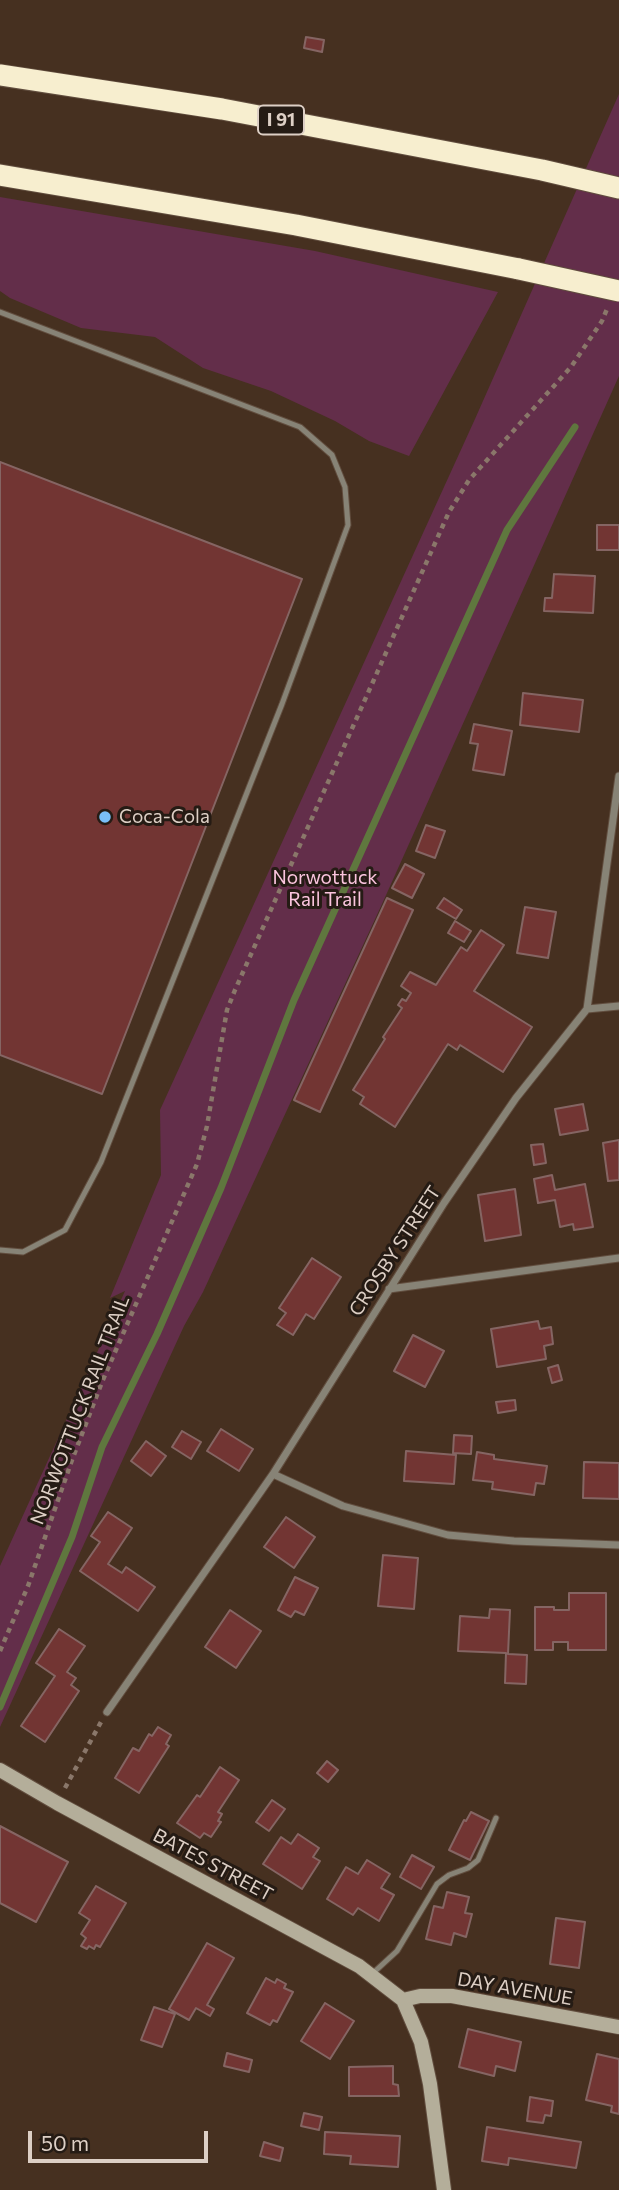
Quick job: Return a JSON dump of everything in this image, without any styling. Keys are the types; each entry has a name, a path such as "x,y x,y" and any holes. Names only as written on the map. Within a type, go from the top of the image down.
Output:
{"highway":[{"name":"I 91","path":"0,75 222,109 619,188"},
{"path":"0,175 296,225 619,290"}],"street":[{"path":"619,776 587,1009 619,1006"},
{"name":"CROSBY STREET","path":"107,1712 273,1474 444,1203 516,1098 587,1009"},
{"path":"389,1289 619,1258"},
{"path":"273,1474 343,1506 448,1535 514,1541 619,1545"},
{"name":"BATES STREET","path":"0,1770 372,1974 404,2000"},
{"name":"DAY AVENUE","path":"404,2000 421,1996 452,1996 619,2027"},
{"path":"404,2000 421,2042 430,2084 444,2190"}],"lane":[{"path":"0,312 300,427 331,455 345,487 348,525 282,704 101,1162 65,1230 23,1252 0,1250"},
{"path":"372,1974 397,1951 437,1884 478,1860 496,1818"}],"path":[{"name":"NORWOTTUCK RAIL TRAIL","path":"0,1651 28,1586 102,1382 197,1164 207,1126 227,1010 444,524 469,480 571,367 602,321"},
{"path":"57,1803 107,1712"}],"green space":[{"name":"Norwottuck Rail Trail","path":"619,94 619,376 382,904 0,1727 0,1566 125,1291 110,1298 161,1175 160,1110 475,419"},
{"path":"0,197 315,251 498,292 409,456 369,441 335,421 271,391 203,368 155,337 81,328 10,298 0,291"}],"building":[{"path":"306,37 324,40 322,52 304,48"},
{"name":"Coca-Cola","path":"0,462 302,579 102,1094 0,1055"},
{"path":"597,525 619,525 619,550 597,550"},
{"path":"554,574 595,576 593,613 544,611 545,598 552,598"},
{"path":"523,693 583,700 579,732 520,725"},
{"path":"474,724 512,731 504,775 473,770 478,744 470,743"},
{"path":"426,825 445,831 435,858 416,851"},
{"path":"405,864 424,874 412,898 392,888"},
{"path":"387,898 413,910 320,1112 294,1100"},
{"path":"444,898 462,910 456,919 437,908"},
{"path":"525,907 556,912 548,958 517,953"},
{"path":"455,921 471,931 464,942 448,933"},
{"path":"481,930 504,945 474,991 532,1027 503,1072 460,1045 457,1050 448,1044 395,1127 360,1104 364,1097 353,1090 402,1008 398,1005 402,999 406,1001 411,993 401,986 410,972 436,985 461,947 467,951"},
{"path":"583,1104 588,1130 560,1135 555,1109"},
{"path":"619,1140 619,1180 608,1181 603,1143"},
{"path":"543,1144 546,1163 534,1165 531,1145"},
{"path":"552,1175 555,1190 585,1184 593,1227 574,1230 573,1224 560,1227 555,1200 538,1203 534,1179"},
{"path":"515,1189 521,1235 485,1241 478,1195"},
{"path":"312,1258 341,1277 314,1319 306,1314 293,1335 277,1325 286,1313 279,1308"},
{"path":"538,1321 540,1329 551,1327 553,1344 544,1346 546,1359 497,1367 491,1329"},
{"path":"413,1335 444,1351 425,1387 394,1371"},
{"path":"558,1365 562,1380 552,1383 548,1368"},
{"path":"515,1400 516,1410 498,1413 496,1402"},
{"path":"221,1429 253,1449 239,1471 207,1451"},
{"path":"182,1431 201,1442 191,1459 172,1447"},
{"path":"454,1435 472,1436 471,1454 453,1453"},
{"path":"146,1441 166,1456 151,1476 131,1461"},
{"path":"406,1451 456,1455 454,1484 404,1481"},
{"path":"477,1452 494,1455 494,1459 547,1466 544,1484 536,1483 534,1495 492,1489 493,1482 473,1480"},
{"path":"584,1462 619,1463 619,1499 583,1498"},
{"path":"108,1512 132,1528 108,1564 122,1573 126,1567 155,1587 138,1611 80,1571 100,1542 91,1536"},
{"path":"286,1517 315,1537 294,1568 264,1547"},
{"path":"383,1555 418,1558 414,1609 378,1606"},
{"path":"295,1577 318,1588 304,1615 295,1611 291,1617 278,1610"},
{"path":"569,1593 606,1593 606,1650 568,1650 568,1642 553,1642 553,1650 535,1650 535,1607 569,1610"},
{"path":"490,1609 510,1610 508,1654 527,1655 526,1684 505,1683 506,1653 458,1651 460,1616 489,1618"},
{"path":"230,1610 261,1631 236,1668 205,1647"},
{"path":"59,1629 85,1646 67,1672 76,1678 71,1685 79,1691 45,1742 21,1726 55,1676 36,1663"},
{"path":"158,1727 171,1735 166,1744 169,1746 139,1793 115,1778 133,1748 139,1751 149,1734 152,1736"},
{"path":"327,1761 338,1770 328,1782 317,1773"},
{"path":"220,1767 239,1780 218,1812 222,1814 218,1821 221,1822 211,1837 204,1833 200,1838 177,1823 197,1795 200,1797"},
{"path":"272,1800 285,1809 269,1831 256,1822"},
{"path":"471,1812 489,1821 470,1860 449,1850"},
{"path":"0,1826 68,1862 36,1922 0,1903"},
{"path":"298,1834 319,1848 313,1857 320,1861 302,1889 263,1864 281,1837 291,1844"},
{"path":"412,1855 434,1867 421,1889 400,1877"},
{"path":"367,1860 390,1874 381,1888 394,1895 379,1921 358,1908 353,1915 327,1899 346,1867 358,1874"},
{"path":"96,1886 126,1903 100,1947 96,1945 94,1949 89,1946 87,1949 81,1946 86,1938 81,1934 90,1920 79,1913"},
{"path":"447,1892 469,1897 465,1913 472,1914 466,1937 454,1933 451,1945 426,1939 434,1906 443,1908"},
{"path":"556,1918 585,1922 579,1968 550,1964"},
{"path":"207,1943 234,1958 207,2005 214,2009 210,2016 196,2008 189,2020 169,2009"},
{"path":"266,1978 275,1983 277,1979 286,1984 284,1988 293,1992 277,2022 273,2020 270,2025 247,2013"},
{"path":"325,2003 354,2021 330,2059 301,2041"},
{"path":"154,2007 175,2014 162,2047 141,2040"},
{"path":"468,2029 521,2042 515,2071 496,2066 494,2076 459,2067"},
{"path":"227,2053 252,2060 249,2072 224,2066"},
{"path":"597,2054 619,2059 619,2114 611,2112 612,2106 586,2100"},
{"path":"393,2066 393,2084 398,2085 399,2096 349,2096 349,2067"},
{"path":"530,2097 553,2101 551,2116 545,2115 543,2123 527,2121"},
{"path":"304,2113 322,2117 319,2130 301,2126"},
{"path":"487,2127 581,2142 576,2168 509,2158 508,2165 482,2161"},
{"path":"325,2132 400,2136 398,2167 350,2164 351,2156 324,2154"},
{"path":"264,2142 283,2148 280,2161 260,2156"}],"waterway":[{"path":"0,1707 72,1537 102,1447 157,1334 221,1188 294,1000 507,530 575,427"}],"place":[{"name":"Coca-Cola","path":"105,817"}]}
